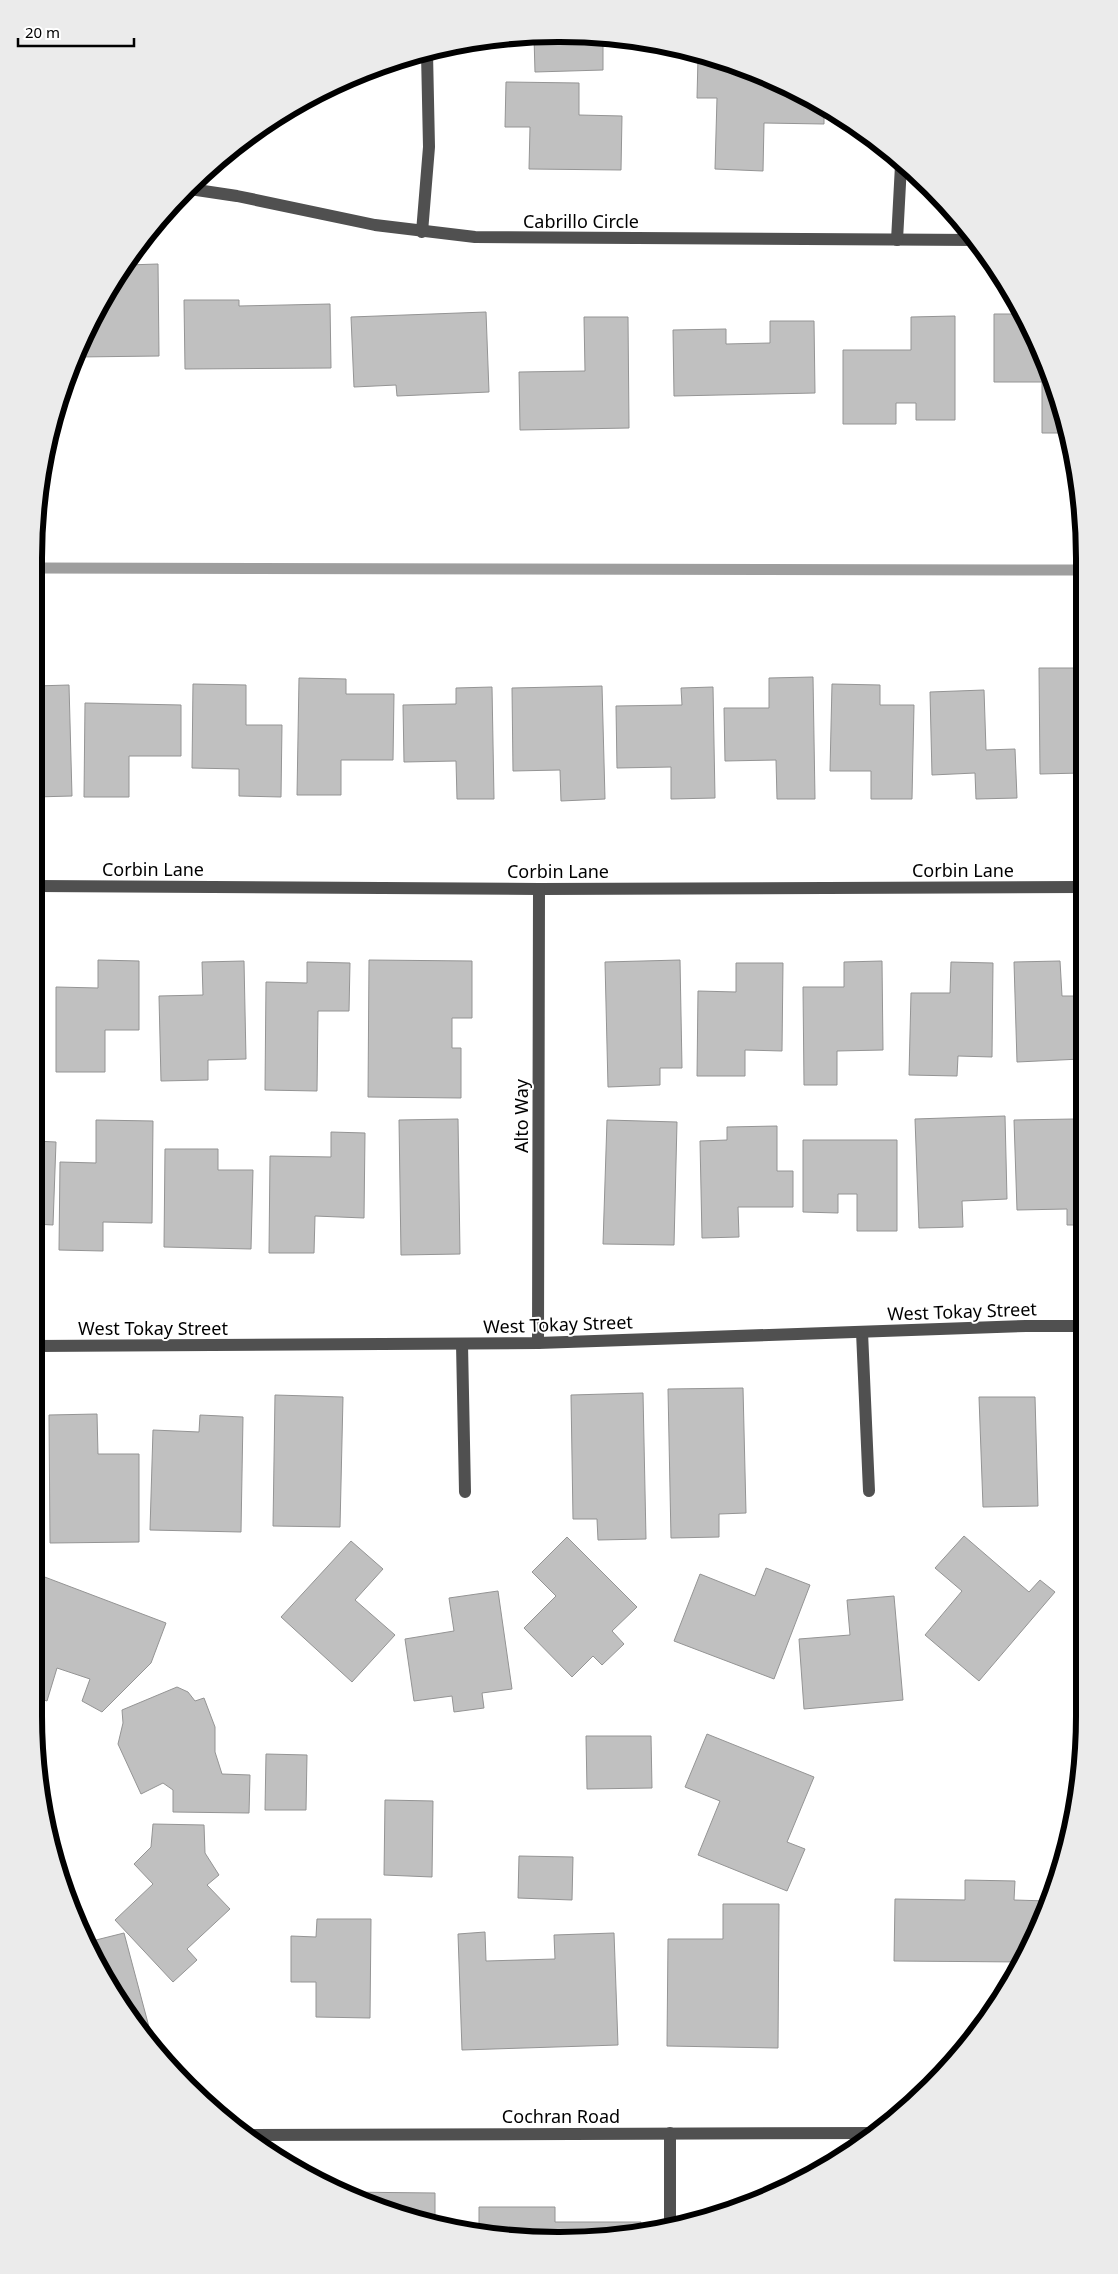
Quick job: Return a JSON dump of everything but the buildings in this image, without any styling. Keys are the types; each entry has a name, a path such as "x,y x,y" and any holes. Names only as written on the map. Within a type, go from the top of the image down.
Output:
{"street":[{"path":"422,232 429,147 427,59"},
{"path":"897,240 901,172"},
{"name":"Cabrillo Circle","path":"198,190 422,232 516,238 965,240"},
{"name":"Corbin Lane","path":"42,886 539,889 1076,887"},
{"name":"Alto Way","path":"538,1343 539,889"},
{"name":"West Tokay Street","path":"42,1346 538,1343 1076,1326"},
{"path":"862,1332 869,1491"},
{"path":"462,1344 465,1492"},
{"path":"670,2133 670,2220"},
{"name":"Cochran Road","path":"266,2140 670,2133 862,2133"}],"waterway":[{"path":"42,568 1076,570"}]}
